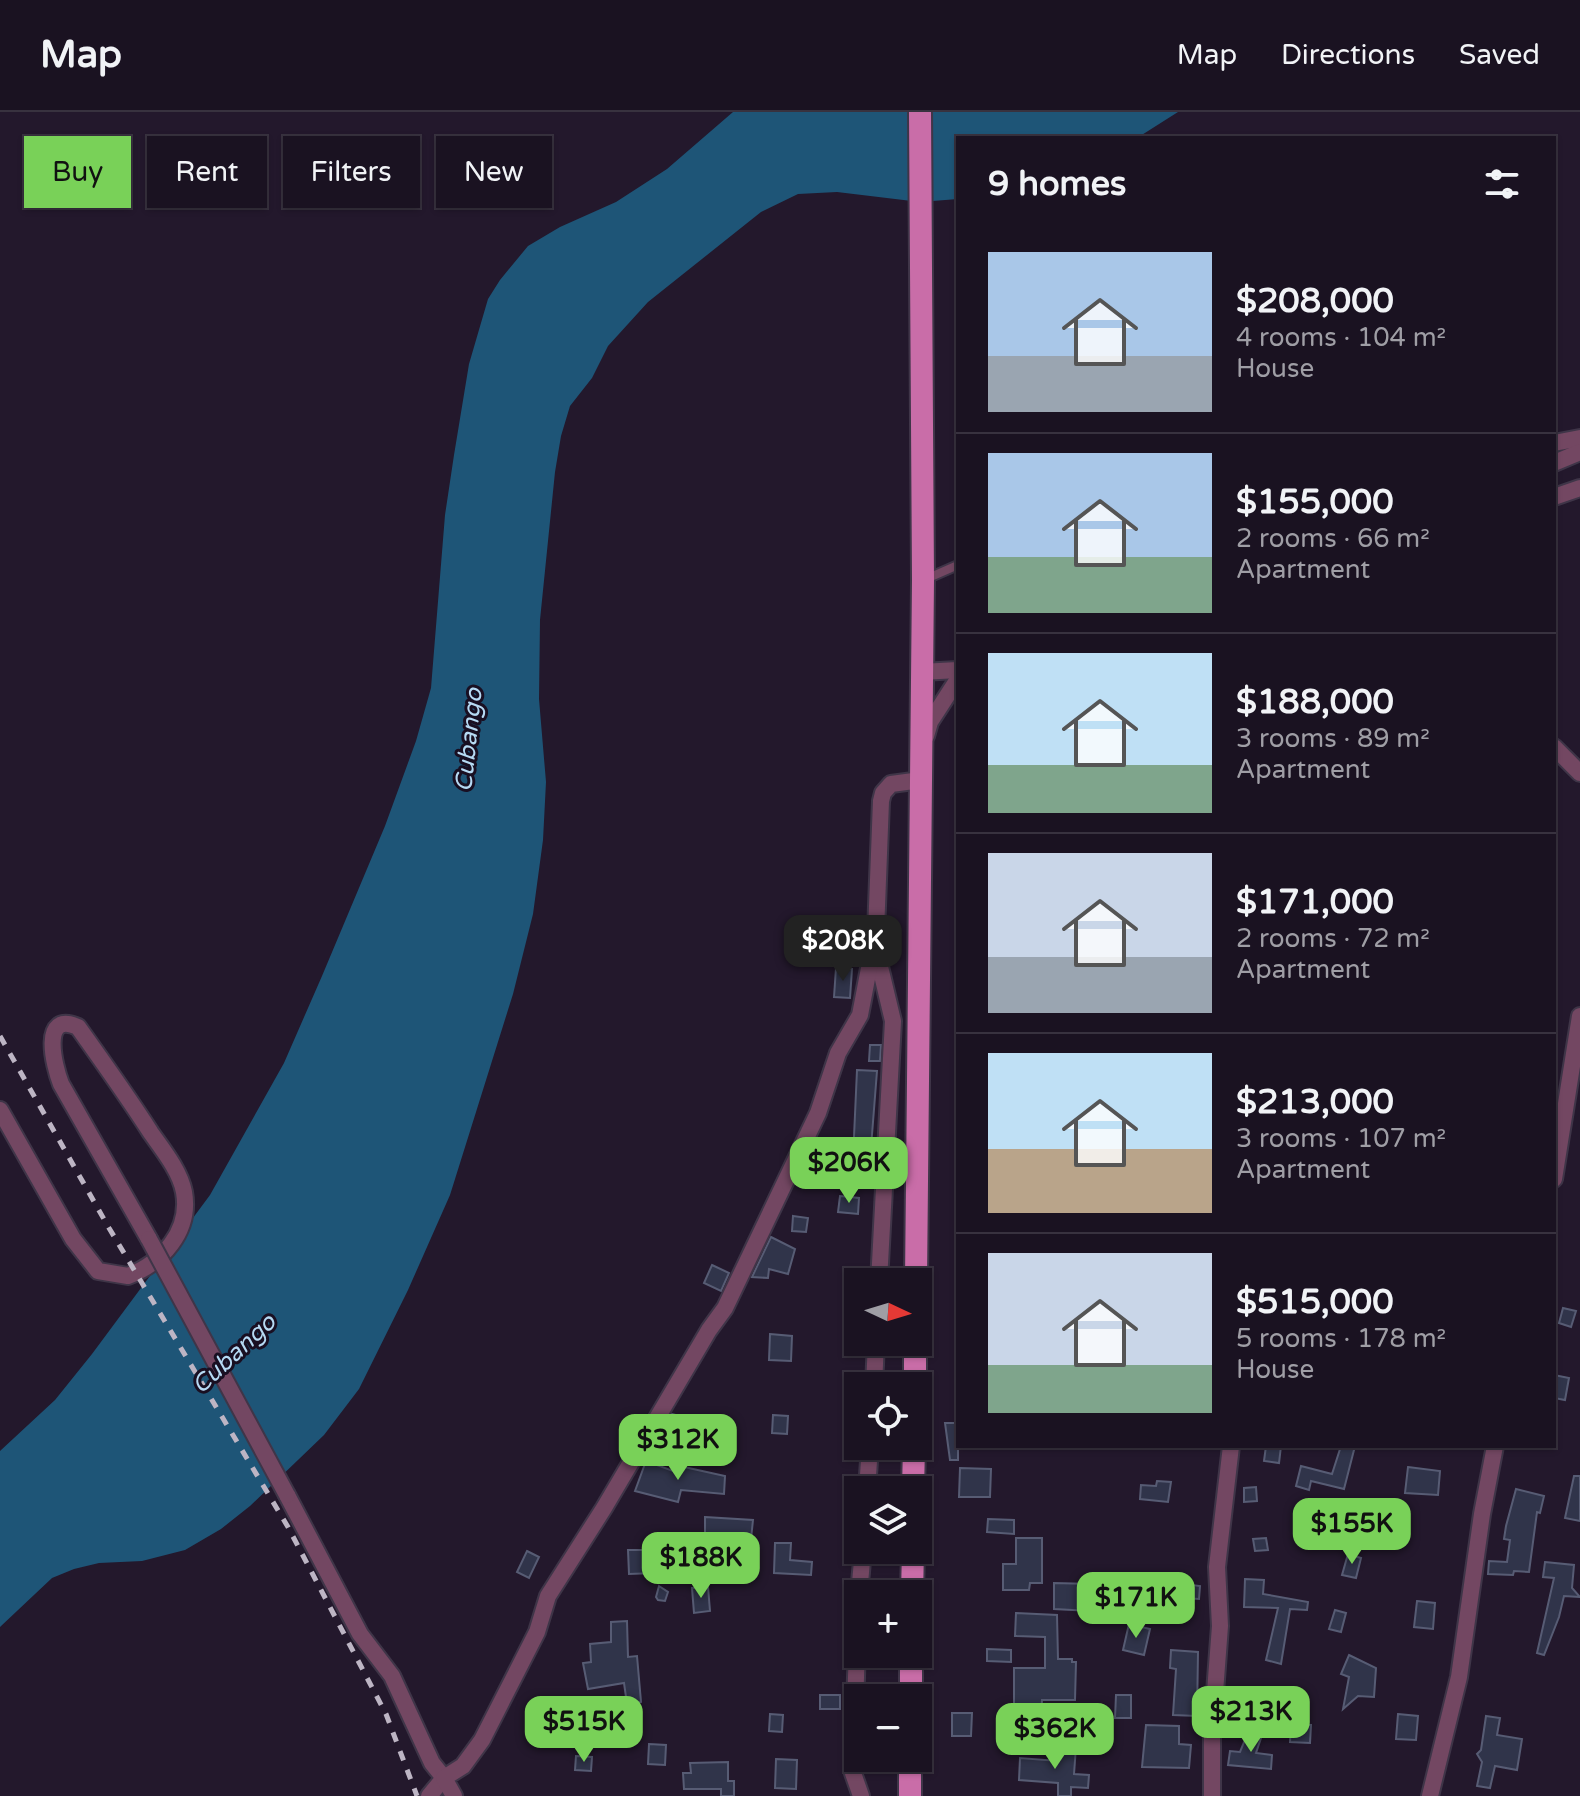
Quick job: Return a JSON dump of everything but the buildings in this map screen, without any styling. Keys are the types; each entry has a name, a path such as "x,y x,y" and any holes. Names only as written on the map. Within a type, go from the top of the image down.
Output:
{"main road":[{"path":"916,1268 923,580 920,112"},
{"path":"910,1772 910,1796"}],"street":[{"path":"1556,443 1580,438"},
{"path":"1556,462 1580,452"},
{"path":"1556,496 1580,488"},
{"path":"921,672 956,670"},
{"path":"429,1796 444,1778 463,1766 482,1740 537,1632 548,1596 725,1308 818,1113 838,1053 860,1015 875,945 883,793 891,784 921,769 930,722 956,682"},
{"path":"1556,749 1580,773"},
{"path":"875,945 893,1021 880,1268"},
{"path":"1556,1166 1580,1016"},
{"path":"0,1110 73,1239 98,1271 128,1276 164,1254 177,1236 183,1219 184,1190 169,1160 78,1027 68,1023 58,1026 53,1042 54,1065 61,1084 149,1239 287,1495 360,1634 392,1676 432,1763 454,1796"},
{"path":"1212,1796 1212,1732 1220,1626 1217,1567 1231,1448"},
{"path":"1430,1796 1459,1677 1495,1448"},
{"path":"856,1668 853,1773 861,1796"}],"lane":[{"path":"923,580 956,566"}],"water":[{"name":"Cubango","path":"733,112 1178,112 1140,136 956,136 956,199 920,202 837,192 798,194 761,212 648,302 608,346 592,378 570,406 555,472 540,620 539,699 546,782 543,840 533,914 513,994 450,1195 408,1290 359,1389 324,1435 250,1506 221,1529 185,1550 142,1561 99,1563 52,1578 0,1627 0,1451 55,1400 210,1195 284,1063 385,826 416,741 431,688 445,515 469,364 488,299 528,246 560,227 616,202 667,169"}],"railway":[{"path":"0,1036 109,1228 288,1527 386,1714 417,1796"}]}
